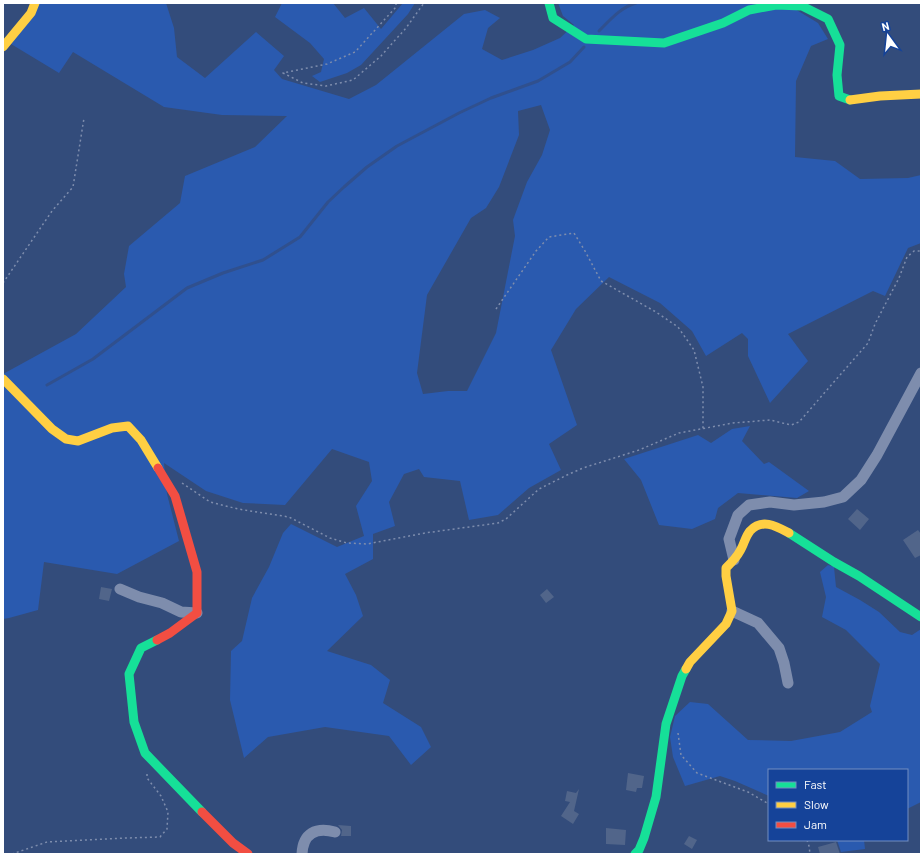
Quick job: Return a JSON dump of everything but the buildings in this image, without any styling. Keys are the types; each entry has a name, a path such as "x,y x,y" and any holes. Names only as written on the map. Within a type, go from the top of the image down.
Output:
{"street":[{"path":"3,47 31,13 35,3"},
{"path":"549,3 553,18 586,39 664,43 723,23 749,10 776,6 802,6 828,19 840,46 837,75 839,96 852,101 880,96 921,94"},
{"path":"734,560 729,539 738,514 749,505 770,502 794,505 824,502 843,497 861,480 877,455 921,373"},
{"path":"3,379 52,429 66,439 78,441 112,428 128,426 140,440 174,496 197,572 197,613"},
{"path":"635,854 639,850 644,838 656,797 666,724 682,676 690,662 726,624 732,611 726,568 740,552 750,531 760,524 775,525 859,576 921,617"},
{"path":"120,589 139,597 162,603 180,612 197,613"},
{"path":"732,611 758,624 779,648 788,683"},
{"path":"197,613 170,633 141,648 128,674 134,722 145,753 233,843 248,854"},
{"path":"302,854 305,838 313,832 327,830 335,832"}],"path":[{"path":"396,3 396,7 355,52 327,64 283,73 303,83 326,86 354,80 381,56 406,28 424,3"},
{"path":"3,283 52,211 73,187 84,118"},
{"path":"496,309 536,251 549,237 574,233 601,281 678,326 694,350 703,387 703,429"},
{"path":"177,479 210,502 238,509 289,516 330,538 347,543 366,544 425,533 498,523 506,519 539,489 567,475 583,468 639,450 679,433 733,424 770,420 791,425 799,422 868,343 899,278 906,257 914,251 921,251"},
{"path":"678,731 681,755 697,773 748,792 768,803"},
{"path":"12,854 48,842 160,837 168,829 168,812 161,796 147,778 147,772"},
{"path":"807,841 810,854"}],"shaded area":[{"path":"40,3 166,3 174,28 177,57 205,78 256,32 284,56 274,70 282,79 349,99 376,85 464,14 485,10 500,18 488,28 482,49 502,60 533,50 560,38 574,25 563,16 558,3 785,3 818,23 828,39 811,46 796,81 795,157 835,161 860,179 908,178 921,175 921,243 908,248 885,296 873,291 788,334 808,361 770,403 748,356 748,339 742,333 706,356 692,331 660,303 609,277 576,309 551,350 577,425 549,444 561,470 529,488 498,515 469,520 460,481 424,477 419,469 404,474 389,502 395,526 373,534 373,559 345,574 356,595 363,616 327,651 371,665 390,680 383,703 421,727 431,747 411,765 389,736 325,727 268,737 244,758 230,700 231,651 242,641 252,598 269,567 283,533 291,524 337,547 364,536 356,506 372,481 369,462 332,449 285,505 243,503 206,491 164,463 167,494 179,541 117,574 44,562 38,610 3,619 3,374 76,334 126,287 124,274 129,246 180,203 185,176 255,147 287,116 222,115 164,107 73,52 59,73 11,44","holes":["541,105 550,130 542,155 527,182 513,220 515,236 496,333 467,391 448,391 423,394 417,373 427,295 471,218 486,208 499,187 519,135 518,111"]},
{"path":"282,3 333,3 345,18 364,8 381,29 403,3 415,3 408,14 361,65 347,73 320,82 312,76 321,72 324,59 310,43 275,17"},
{"path":"750,426 742,441 764,464 769,462 809,491 797,498 738,493 718,508 715,519 692,529 659,525 641,480 624,459 698,435 711,443 732,429"},
{"path":"828,565 834,567 836,587 879,612 900,632 912,635 921,629 921,802 908,808 908,769 768,769 768,796 720,776 685,786 673,757 670,737 675,716 690,702 708,704 748,740 791,741 840,732 872,712 870,706 880,664 846,630 822,617 826,597 820,572"},
{"path":"837,841 864,841 865,849 841,852"}],"waterway":[{"path":"599,31 621,11 636,3"},
{"path":"47,385 93,359 187,288 223,273 263,260 300,237 328,202 367,167 397,146 491,98 538,81 570,62 584,47"}],"traffic: fast":[{"path":"549,3 553,18 586,39 664,43 723,23 749,10 776,5 802,6 828,19 840,45 837,75 839,96 850,100"},
{"path":"789,533 859,576 921,617"},
{"path":"157,640 141,648 129,674 134,722 145,753 202,812"},
{"path":"635,854 639,850 644,838 656,797 666,724 682,676 686,669"}],"traffic: slow":[{"path":"3,47 31,13 35,3"},
{"path":"850,100 880,96 921,94"},
{"path":"3,379 52,429 66,439 78,441 112,428 128,426 141,440 158,468"},
{"path":"686,669 690,662 726,624 732,611 726,568 739,553 750,531 759,525 769,524 789,533"}],"traffic: jam":[{"path":"157,640 170,633 197,613 197,572 175,496 158,468"},
{"path":"202,812 233,843 248,854"}]}
